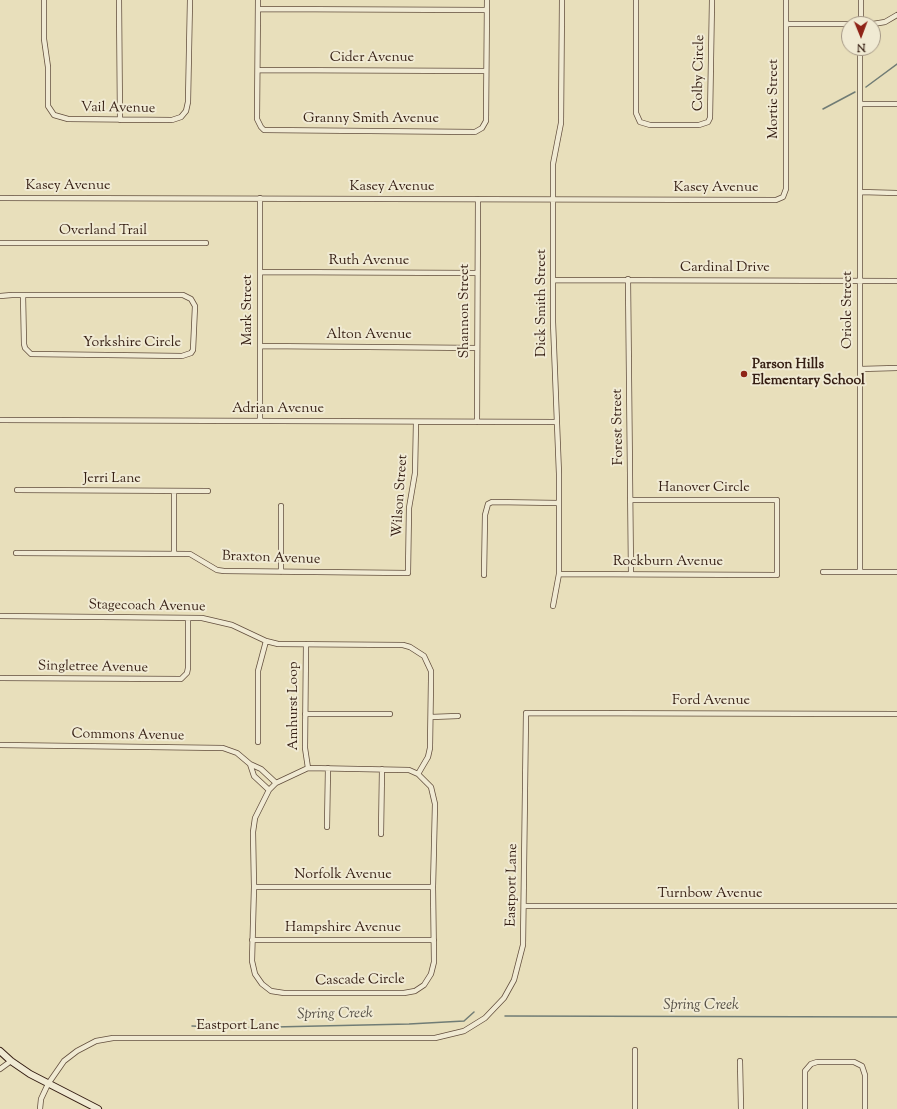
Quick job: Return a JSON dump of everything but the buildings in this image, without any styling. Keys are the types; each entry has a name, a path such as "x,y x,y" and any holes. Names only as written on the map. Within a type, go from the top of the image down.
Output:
{"main road":[{"path":"0,1050 11,1061 48,1084 98,1109"}],"street":[{"name":"Vail Avenue","path":"44,0 44,39 48,67 48,106 54,115 68,119 120,120 172,120 181,117 186,111 188,102 190,0"},
{"path":"119,0 120,120"},
{"path":"258,0 258,70"},
{"path":"486,0 486,71"},
{"name":"Dick Smith Street","path":"553,606 559,574 559,503 553,322 553,199 554,158 561,123 562,0"},
{"name":"Colby Circle","path":"636,0 636,113 640,122 650,125 699,125 708,122 710,118 712,0"},
{"name":"Mortie Street","path":"783,197 786,189 786,0"},
{"path":"861,0 861,16"},
{"path":"258,9 486,10"},
{"path":"881,23 897,15"},
{"path":"786,24 841,24"},
{"name":"Oriole Street","path":"860,56 860,572"},
{"name":"Cider Avenue","path":"258,70 486,71"},
{"name":"Granny Smith Avenue","path":"258,70 257,119 260,127 269,131 475,132 482,128 486,121 486,71"},
{"path":"860,104 897,104"},
{"path":"860,192 897,193"},
{"name":"Kasey Avenue","path":"0,198 776,200 783,197"},
{"name":"Mark Street","path":"260,198 260,421"},
{"name":"Shannon Street","path":"477,422 478,199"},
{"name":"Overland Trail","path":"0,243 206,243"},
{"name":"Ruth Avenue","path":"260,272 477,273"},
{"name":"Cardinal Drive","path":"554,280 628,279 897,281"},
{"name":"Forest Street","path":"628,279 631,574"},
{"name":"Yorkshire Circle","path":"0,296 24,295 188,296 195,306 193,350 191,353 182,356 31,354 25,348 24,344 24,295"},
{"name":"Alton Avenue","path":"260,346 477,348"},
{"path":"860,368 897,368"},
{"name":"Adrian Avenue","path":"0,420 557,422"},
{"name":"Wilson Street","path":"408,573 409,508 415,473 416,422"},
{"name":"Jerri Lane","path":"17,490 208,492"},
{"path":"174,491 174,554"},
{"name":"Hanover Circle","path":"631,500 777,500 777,575"},
{"path":"484,575 485,512 488,504 492,502 559,503"},
{"path":"281,506 281,572"},
{"name":"Braxton Avenue","path":"16,554 190,554 217,570 224,571 408,573"},
{"path":"823,572 897,572"},
{"name":"Rockburn Avenue","path":"559,574 777,575"},
{"name":"Stagecoach Avenue","path":"0,616 202,618 221,621 266,641 290,644"},
{"name":"Singletree Avenue","path":"0,678 176,680 185,677 188,668 188,618"},
{"path":"258,742 259,664 266,641"},
{"name":"Amhurst Loop","path":"290,644 403,645 424,656 431,671 431,717 429,752 418,774"},
{"name":"Amhurst Loop","path":"306,644 305,748 308,768"},
{"name":"Ford Avenue","path":"526,713 897,714"},
{"name":"Eastport Lane","path":"40,1109 48,1084 64,1061 77,1050 96,1041 113,1038 435,1038 464,1031 485,1018 504,998 514,980 523,944 526,713"},
{"path":"305,714 390,714"},
{"path":"431,717 458,716"},
{"name":"Commons Avenue","path":"0,745 224,748 238,753 250,764 261,769 276,783"},
{"name":"Commons Avenue","path":"250,764 254,776 269,790"},
{"name":"Cascade Circle","path":"308,768 328,768 404,770 418,774 428,784 434,794 434,962 431,974 424,985 415,991 404,994 284,993 271,990 262,984 255,974 252,961 252,940 254,886 253,832 255,818 269,790 276,783 308,768"},
{"path":"327,827 328,768"},
{"path":"381,834 382,769"},
{"name":"Norfolk Avenue","path":"254,886 433,887"},
{"name":"Turnbow Avenue","path":"524,906 897,906"},
{"name":"Hampshire Avenue","path":"252,940 434,940"},
{"path":"634,1109 635,1050"},
{"path":"0,1069 11,1061"},
{"path":"740,1061 741,1109"},
{"path":"805,1109 804,1076 808,1067 817,1062 854,1062 862,1066 865,1075 866,1109"}],"waterway":[{"path":"866,87 897,64"},
{"path":"823,109 855,92"},
{"name":"Spring Creek","path":"192,1026 229,1028 409,1024 464,1021 474,1012"},
{"name":"Spring Creek","path":"505,1016 897,1017"}],"place":[{"name":"Parson Hills Elementary School","path":"744,374"}]}
